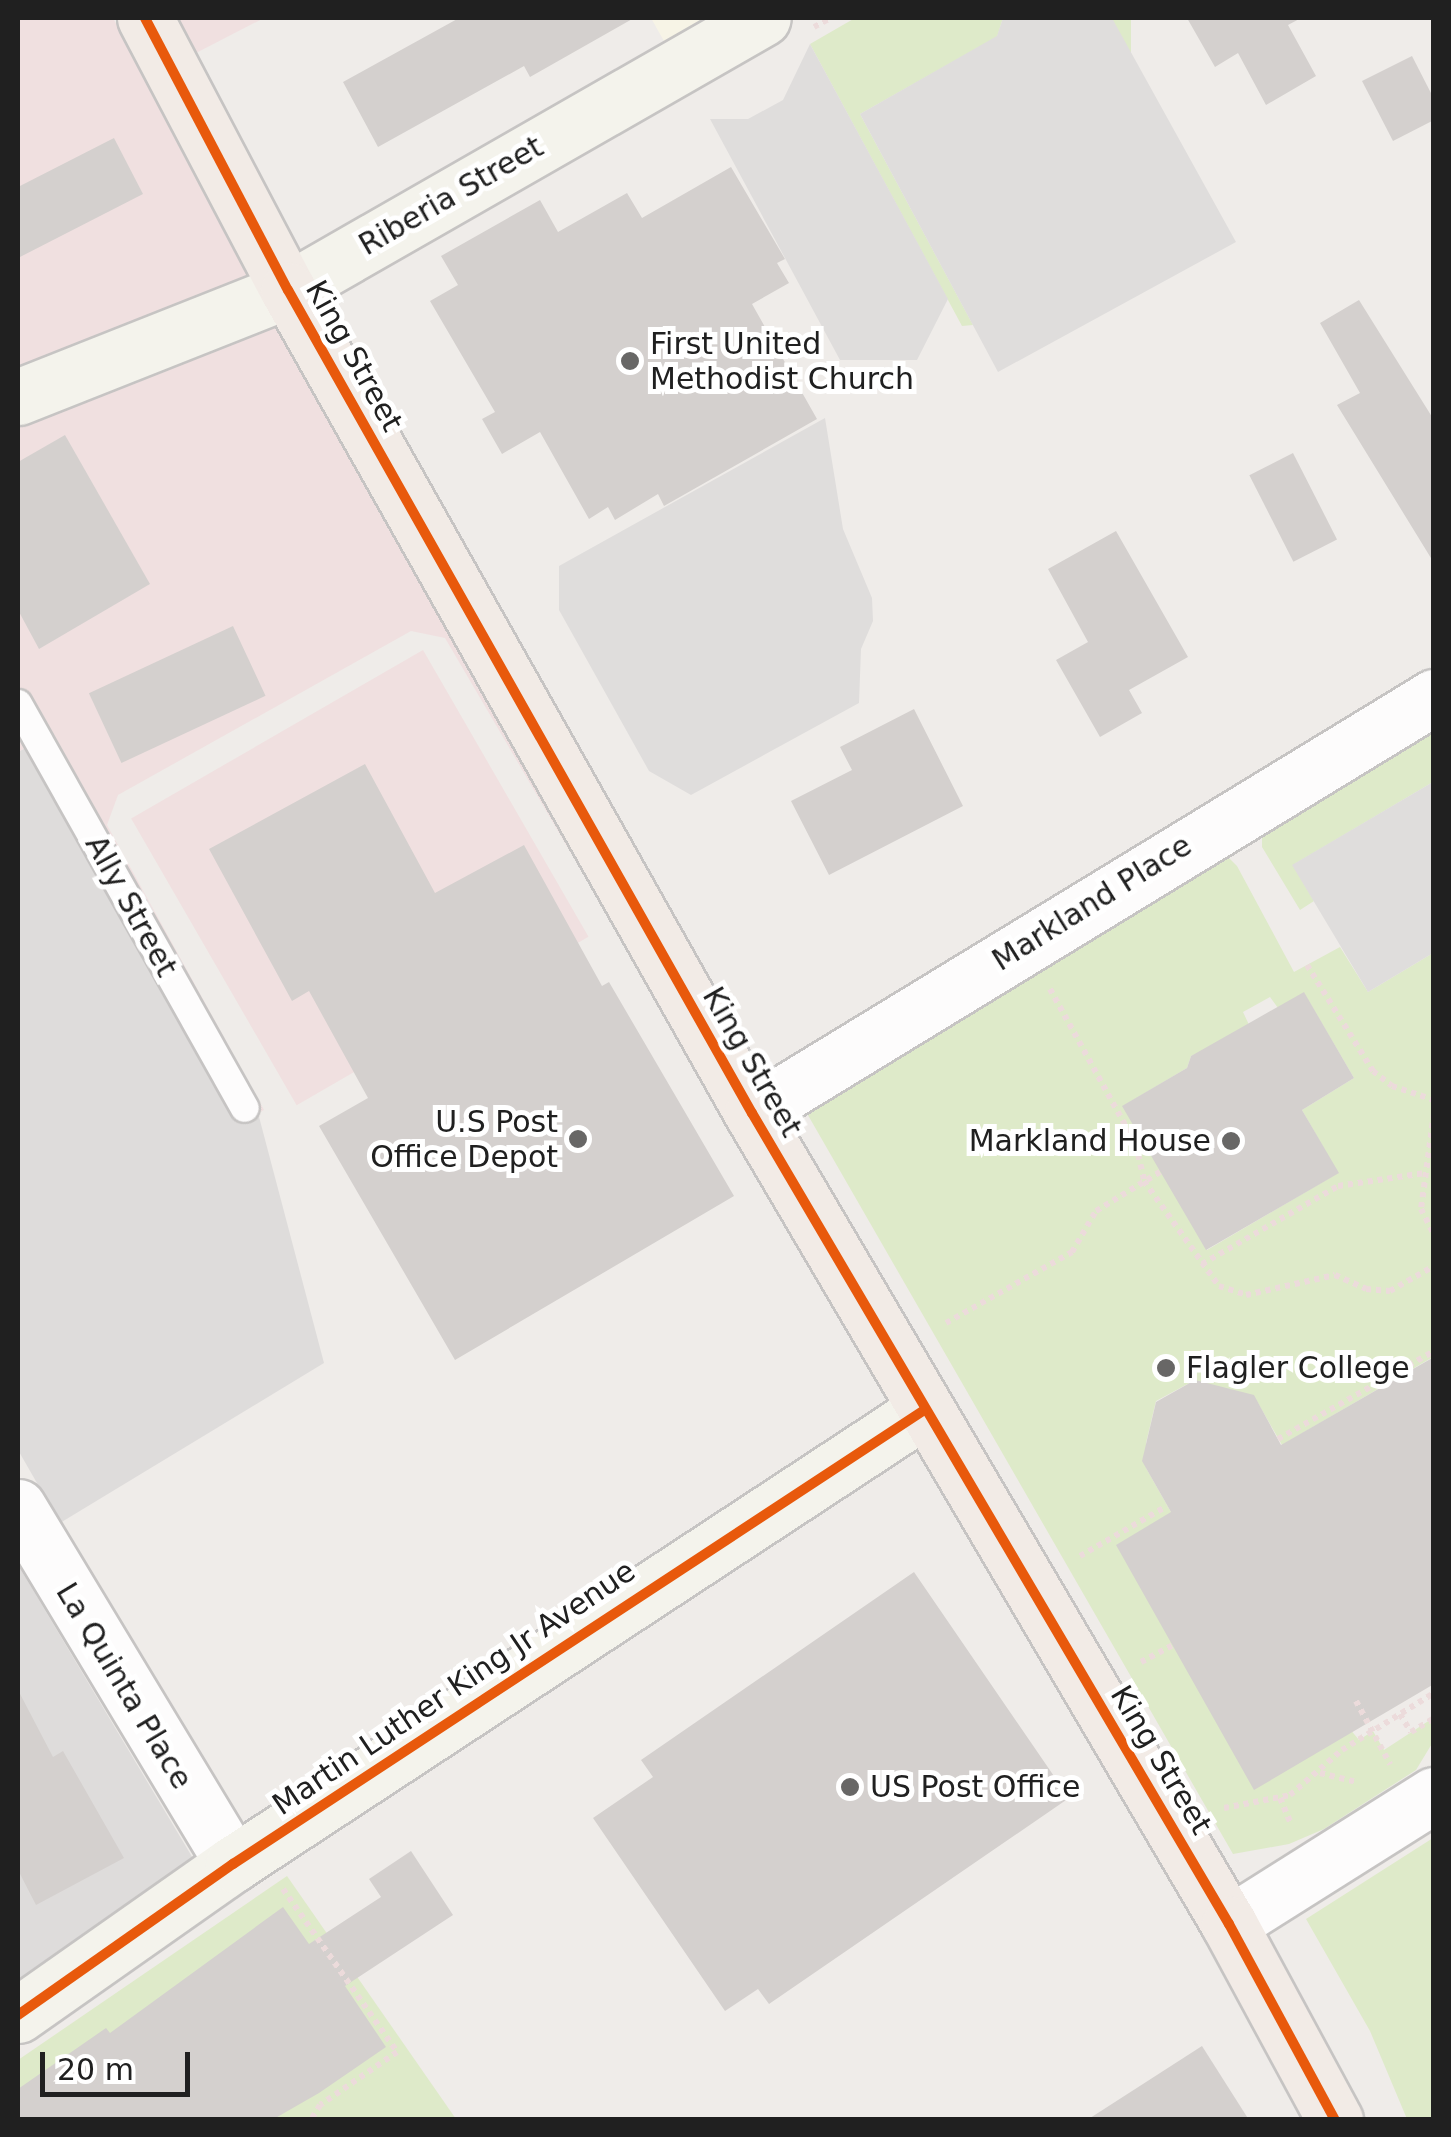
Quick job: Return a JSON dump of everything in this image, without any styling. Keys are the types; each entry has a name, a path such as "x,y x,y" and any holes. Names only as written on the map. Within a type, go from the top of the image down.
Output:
{"main road":[{"name":"King Street","path":"145,18 288,290 752,1113 923,1410 1229,1924 1336,2120"}],"street":[{"name":"Riberia Street","path":"18,397 288,290 763,18"},
{"name":"Markland Place","path":"752,1113 1434,696"},
{"name":"Martin Luther King Jr Avenue","path":"18,2014 254,1870 923,1410"},
{"name":"La Quinta Place","path":"18,1507 254,1870"},
{"path":"1229,1924 1434,1795"}],"lane":[{"name":"Ally Street","path":"18,704 246,1108"}],"path":[{"path":"1307,965 1373,1072 1392,1086 1434,1100"},
{"path":"1042,975 1136,1145 1144,1181 1219,1286 1246,1295 1336,1275 1366,1289 1390,1290 1434,1266"},
{"path":"1434,1113 1421,1208 1434,1235"},
{"path":"946,1323 1072,1252 1096,1212 1160,1172"},
{"path":"1202,1264 1338,1186 1425,1173"},
{"path":"1278,1439 1434,1351"},
{"path":"1080,1556 1168,1506"},
{"path":"1141,1662 1173,1645"},
{"path":"1224,1808 1290,1794 1373,1732 1434,1693"},
{"path":"1356,1701 1383,1750"},
{"path":"1400,1714 1411,1732 1434,1718"},
{"path":"254,1870 397,2052 320,2106 312,2120"}],"shaded area":[{"path":"18,18 113,18 249,278 18,370"},
{"path":"177,18 264,18 196,53"},
{"path":"651,18 763,18 678,66"},
{"path":"1003,18 1112,18 1236,242 998,372 860,114 997,36"},
{"path":"810,44 948,299 917,360 840,360 710,119 748,119 783,100"},
{"path":"274,323 610,920 445,638 411,631 118,795 107,825 264,1110 258,1113 44,738 18,752 18,424"},
{"path":"825,418 843,529 872,598 873,621 861,649 859,703 691,795 649,771 559,610 559,566"},
{"path":"423,650 588,937 297,1105 131,818"},
{"path":"44,738 258,1113 324,1363 60,1523 18,1450 18,752"},
{"path":"1433,782 1433,953 1368,992 1292,865"},
{"path":"18,1565 194,1860 18,1982"}],"green space":[{"path":"855,18 1003,18 997,37 860,114 973,325 962,326 810,44"},
{"path":"1112,18 1131,18 1131,274 1112,274"},
{"path":"1433,718 1433,782 1293,865 1314,901 1300,910 1262,847 1262,823"},
{"path":"1220,849 1237,866 1294,972 1340,947 1368,992 1433,953 1433,1357 1282,1445 1258,1403 1195,1380 1156,1401 1146,1443 1146,1468 1171,1512 1359,1740 1373,1731 1384,1750 1433,1718 1433,1742 1416,1770 1324,1829 1289,1844 1233,1854 805,1110","holes":["1304,993 1354,1078 1302,1110 1338,1173 1207,1250 1123,1106 1187,1068 1191,1056 1251,1029 1243,1012 1270,997 1278,1008"]},
{"path":"1433,1838 1433,2119 1407,2119 1370,2031 1306,1919"},
{"path":"287,1876 456,2119 18,2119 18,2060"}],"building":[{"path":"459,18 634,18 530,77 524,66 378,147 343,82"},
{"path":"1187,18 1301,18 1288,25 1316,76 1266,105 1238,53 1215,67"},
{"path":"1412,56 1434,99 1434,120 1393,141 1362,81"},
{"path":"114,138 143,194 18,258 18,187"},
{"name":"First United Methodist Church","path":"731,167 785,259 777,263 789,283 752,304 817,419 664,506 658,494 615,520 608,507 589,519 540,432 502,454 482,419 495,412 430,301 458,285 441,256 540,200 558,232 627,193 642,218"},
{"path":"1359,300 1434,420 1434,563 1337,405 1360,393 1320,323"},
{"path":"65,435 150,584 39,649 18,610 18,462"},
{"path":"1293,453 1337,539 1293,562 1249,475"},
{"path":"1116,531 1188,657 1129,690 1142,713 1100,737 1056,660 1088,642 1048,569"},
{"path":"233,626 266,696 121,763 89,693"},
{"path":"914,709 963,806 829,875 791,801 852,770 840,747"},
{"path":"365,764 435,893 524,845 602,986 609,982 734,1196 455,1360 319,1126 368,1098 309,991 292,1001 209,849"},
{"name":"Markland House","path":"1304,992 1354,1078 1302,1110 1339,1173 1206,1250 1122,1106 1187,1068 1191,1056"},
{"path":"1434,1357 1434,1684 1254,1790 1116,1545 1171,1512 1142,1461 1156,1402 1195,1380 1254,1395 1281,1445"},
{"name":"US Post Office","path":"914,1572 1069,1798 769,2004 758,1989 725,2011 593,1818 653,1777 641,1760"},
{"path":"18,1690 53,1757 63,1751 124,1858 36,1905 18,1870"},
{"path":"411,1851 453,1915 345,1986 386,2047 319,2093 272,2120 18,2120 18,2089 106,2028 110,2033 283,1907 309,1944 381,1897 369,1879"},
{"path":"1202,2046 1249,2120 1087,2120"}],"cycle path":[{"path":"145,18 288,290 752,1113 1229,1924 1335,2120"},
{"path":"18,2015 233,1864 923,1411"}],"place":[{"name":"First United Methodist Church","path":"630,361"},
{"name":"U.S Post Office Depot","path":"578,1139"},
{"name":"Markland House","path":"1231,1141"},
{"name":"Flagler College","path":"1166,1368"},
{"name":"US Post Office","path":"850,1787"}]}
